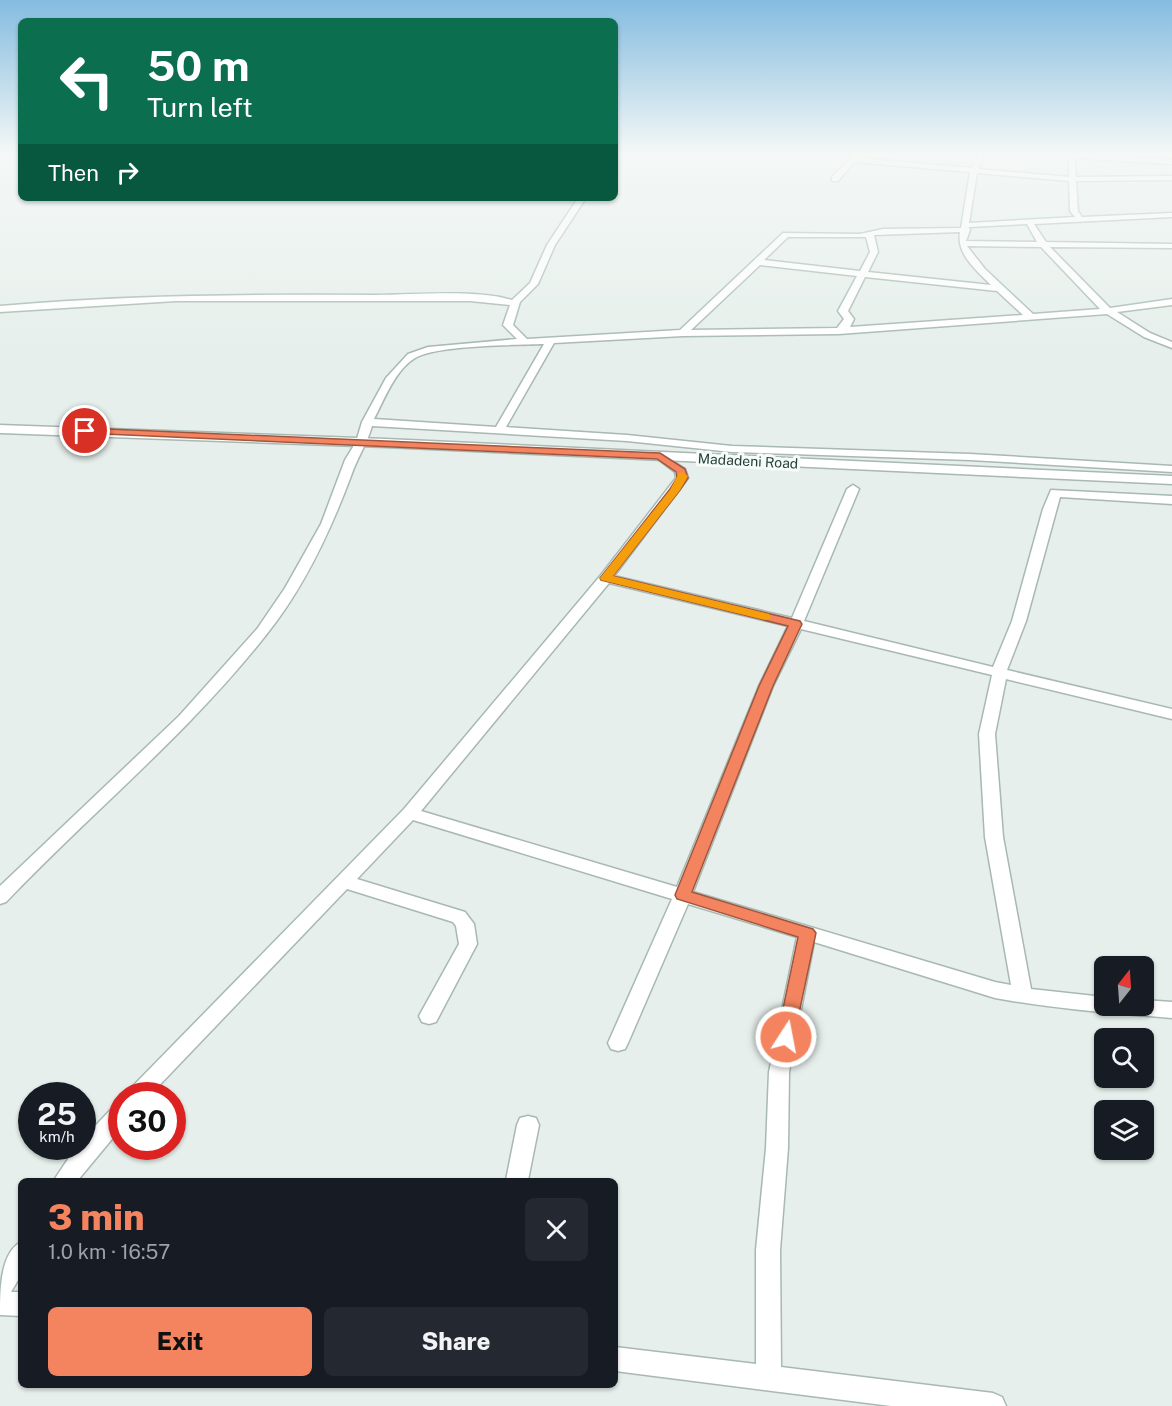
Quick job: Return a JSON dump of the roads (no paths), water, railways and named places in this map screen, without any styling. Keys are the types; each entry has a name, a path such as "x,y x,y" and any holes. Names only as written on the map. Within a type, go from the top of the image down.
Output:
{"street":[{"path":"525,342 508,325 515,304 519,297 534,284 551,245 569,218"},
{"path":"967,218 963,243 965,251 1030,316"},
{"path":"683,333 786,235 870,235 883,231 966,228 1091,218"},
{"path":"1029,222 1043,244 1108,311 1152,338 1172,345"},
{"path":"839,331 847,324 849,319 843,311 864,275 874,252 870,235"},
{"path":"963,243 1172,246"},
{"path":"758,262 1001,289"},
{"path":"0,309 83,302 240,297 477,298 505,300 515,304"},
{"path":"0,897 184,719 262,632 292,588 327,524 351,460 362,442 367,422 391,378 411,356 440,348 551,340 683,333 839,331 1108,311 1172,302"},
{"path":"1152,338 1172,336"},
{"path":"498,430 551,340"},
{"path":"367,422 649,440 732,450 969,457 1172,469"},
{"name":"Madadeni Road","path":"0,429 362,442 1172,480"},
{"path":"642,455 649,440"},
{"path":"150,1082 410,813 606,578 682,478 681,471 660,456"},
{"path":"618,1043 683,895 766,686 796,624 853,489"},
{"path":"1023,996 994,837 987,758 987,734 1003,657 1019,621 1055,493 1172,500"},
{"path":"606,578 1172,714"},
{"path":"410,813 960,980 1023,996 1094,1004"},
{"path":"343,881 459,917 465,924 468,944 429,1016"},
{"path":"769,1378 769,1230 777,1148 778,1083 807,933"},
{"path":"1154,1009 1172,1010"},
{"path":"517,1178 528,1125"},
{"path":"66,1178 108,1127"},
{"path":"0,1288 18,1258"},
{"path":"0,1303 18,1304"},
{"path":"618,1359 993,1406"}]}
